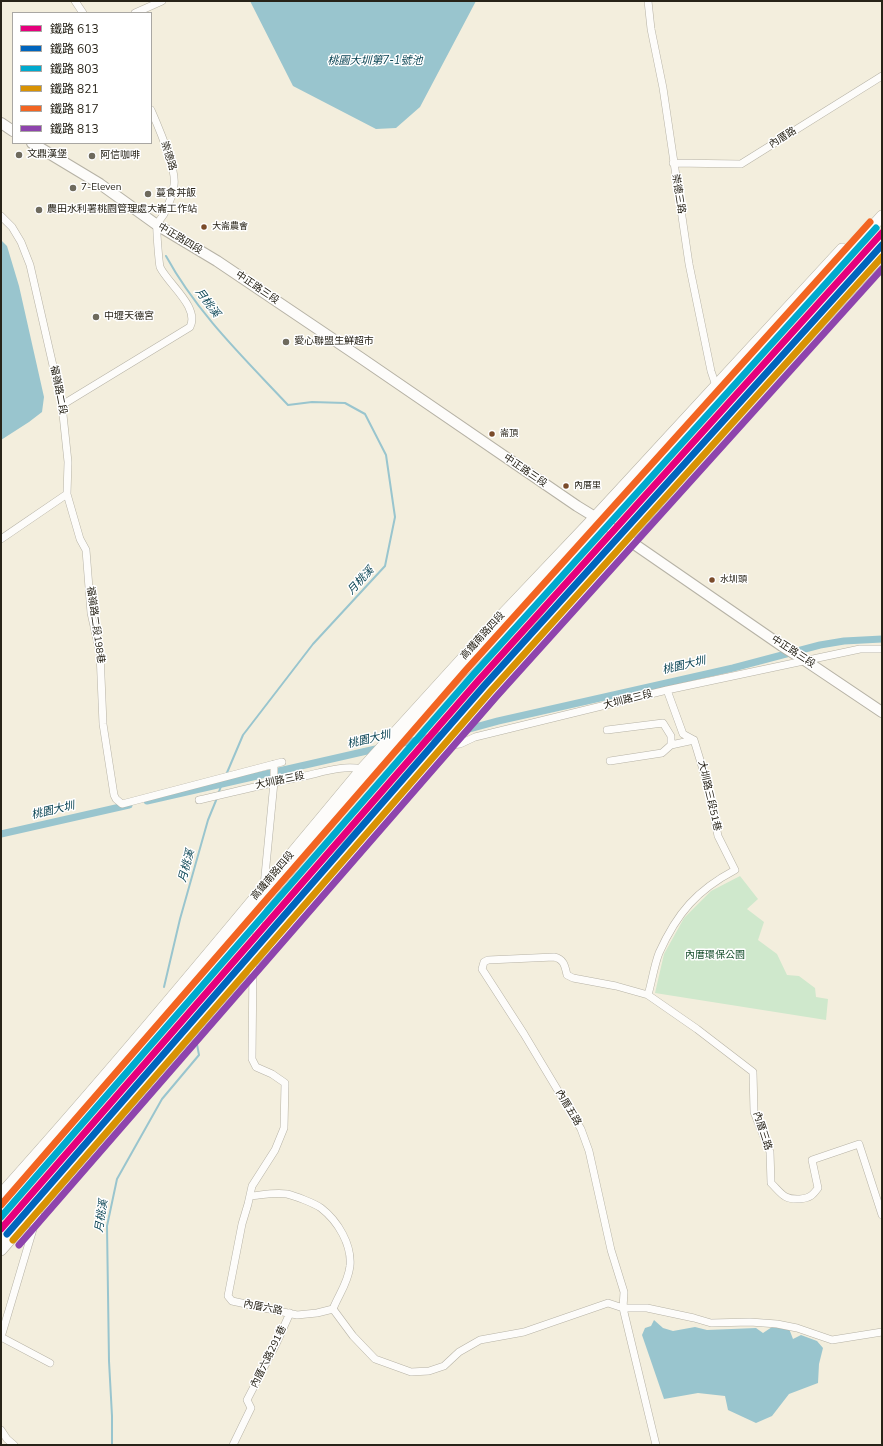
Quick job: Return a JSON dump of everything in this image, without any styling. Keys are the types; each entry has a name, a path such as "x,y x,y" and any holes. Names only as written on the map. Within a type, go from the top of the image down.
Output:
{"main road":[{"path":"1,124 12,130"},
{"name":"中正路四段","path":"34,144 100,184 157,225 228,269"},
{"path":"599,520 716,386 882,206"},
{"path":"599,520 756,355 882,216"},
{"path":"1,1237 218,986 322,872 471,721 614,554 623,536 674,470 882,244"},
{"path":"1,1250 130,1100 450,742 458,724 518,655 586,571 623,536 882,255"},
{"path":"823,281 836,256"},
{"name":"中正路三段","path":"228,269 882,712"},
{"name":"高鐵南路四段","path":"1,1207 150,1038 404,734 599,520"},
{"name":"高鐵南路四段","path":"1,1194 66,1122 165,1007 362,769 501,616 599,520"},
{"path":"288,858 315,840"},
{"path":"303,908 322,872"},
{"path":"150,1038 165,1007"},
{"path":"91,1132 118,1113 130,1100"}],"street":[{"path":"75,1 82,12"},
{"path":"137,12 162,1"},
{"name":"崇德三路","path":"648,1 650,29 662,88 689,264 711,371 716,386"},
{"name":"內厝路","path":"674,163 741,164 882,76"},
{"name":"崇德路","path":"152,113 173,170 175,185 164,213 157,225"},
{"name":"福嶺路二段","path":"1,216 12,227 21,242 30,265 62,405 68,462 67,494"},
{"path":"62,405 190,327 193,322 192,314 160,265 157,225"},
{"path":"1,539 67,494"},
{"name":"福嶺路二段198巷","path":"67,494 80,539 86,550 91,613 100,653 103,724 114,796 122,804"},
{"name":"大圳路三段","path":"450,742 460,744 475,737 802,658 860,649 882,649"},
{"name":"大圳路三段51巷","path":"648,995 659,954 679,916 702,890 735,870 718,836 708,786 694,740 683,734 667,690"},
{"path":"607,730 663,723 671,736 671,745"},
{"path":"610,761 662,753 671,745 694,740"},
{"name":"大圳路三段","path":"122,804 282,762"},
{"path":"253,961 264,886 274,781 274,765"},
{"name":"大圳路三段","path":"199,800 274,781 338,769 354,767 362,769"},
{"name":"內厝五路","path":"648,995 616,986 573,978 567,975 564,963 560,958 554,957 488,960 484,962 482,969 524,1034 581,1129 589,1151 611,1250 624,1292 623,1308 656,1445"},
{"name":"內厝六路","path":"253,961 252,1059 256,1067 272,1074 285,1083 284,1128 275,1150 252,1186 242,1224 228,1296 232,1301 297,1315 317,1313 334,1309"},
{"name":"內厝三路","path":"648,995 697,1029 754,1072 754,1112 770,1152 771,1183 783,1196 791,1200 806,1199 813,1195 818,1188 812,1160 859,1144 882,1215"},
{"path":"250,1196 287,1194 320,1208 336,1223 349,1249 350,1266 346,1285 334,1309 353,1336 375,1359 411,1372 429,1371 444,1366 459,1352 480,1340 524,1332 608,1303 623,1308 647,1308 711,1323 750,1322 777,1324 797,1328 832,1340 882,1332"},
{"path":"41,1203 1,1337 50,1363"},
{"name":"內厝六路291巷","path":"234,1445 251,1408 247,1400 290,1313"},
{"path":"1,1430 7,1439 14,1445"}],"green space":[{"name":"內厝環保公園","path":"740,876 758,899 747,909 764,922 758,940 777,954 787,975 799,976 815,988 816,997 828,999 826,1020 655,993 664,954 684,918 711,891"}],"water":[{"name":"桃園大圳第7-1號池","path":"250,1 476,1 420,107 396,128 376,129 293,86"},
{"path":"1,240 7,246 19,286 44,397 42,412 1,440"},
{"path":"654,1320 663,1328 673,1331 695,1327 707,1330 756,1328 763,1333 772,1327 788,1326 793,1339 801,1335 817,1341 823,1348 819,1364 818,1383 789,1394 772,1416 756,1423 728,1410 725,1396 698,1393 664,1399 642,1335 645,1328 651,1326"}],"waterway":[{"name":"月桃溪","path":"166,256 178,277 207,316 238,352 288,405 312,402 345,403 365,414 386,455 395,517 385,566 313,644 243,735 226,775"},
{"name":"桃園大圳","path":"465,730 498,721 733,668 820,645 844,641 882,639"},
{"name":"桃園大圳","path":"394,745 451,733"},
{"name":"桃園大圳","path":"147,801 380,748"},
{"name":"月桃溪","path":"218,794 224,779"},
{"name":"月桃溪","path":"164,987 180,919 208,820 217,798"},
{"name":"桃園大圳","path":"1,834 129,805"},
{"name":"月桃溪","path":"112,1445 107,1226 117,1179 162,1099 199,1055 196,1039"}],"rail line":[{"name":"817","path":"1,1205 466,670 870,222"},
{"name":"803","path":"1,1217 472,676 876,228"},
{"name":"613","path":"1,1229 478,681 882,233"},
{"name":"603","path":"7,1234 484,686 882,245"},
{"name":"821","path":"13,1240 490,692 882,257"},
{"name":"813","path":"19,1245 496,697 882,269"}],"place":[{"name":"文鼎漢堡","path":"19,155"},
{"name":"阿信咖啡","path":"92,156"},
{"name":"7-Eleven","path":"73,188"},
{"name":"蔓食丼飯","path":"148,194"},
{"name":"農田水利署桃園管理處大崙工作站","path":"39,210"},
{"name":"大崙農會","path":"204,227"},
{"name":"中壢天德宮","path":"96,317"},
{"name":"愛心聯盟生鮮超市","path":"286,342"},
{"name":"崙頂","path":"492,434"},
{"name":"內厝里","path":"566,486"},
{"name":"水圳頭","path":"712,580"}]}
